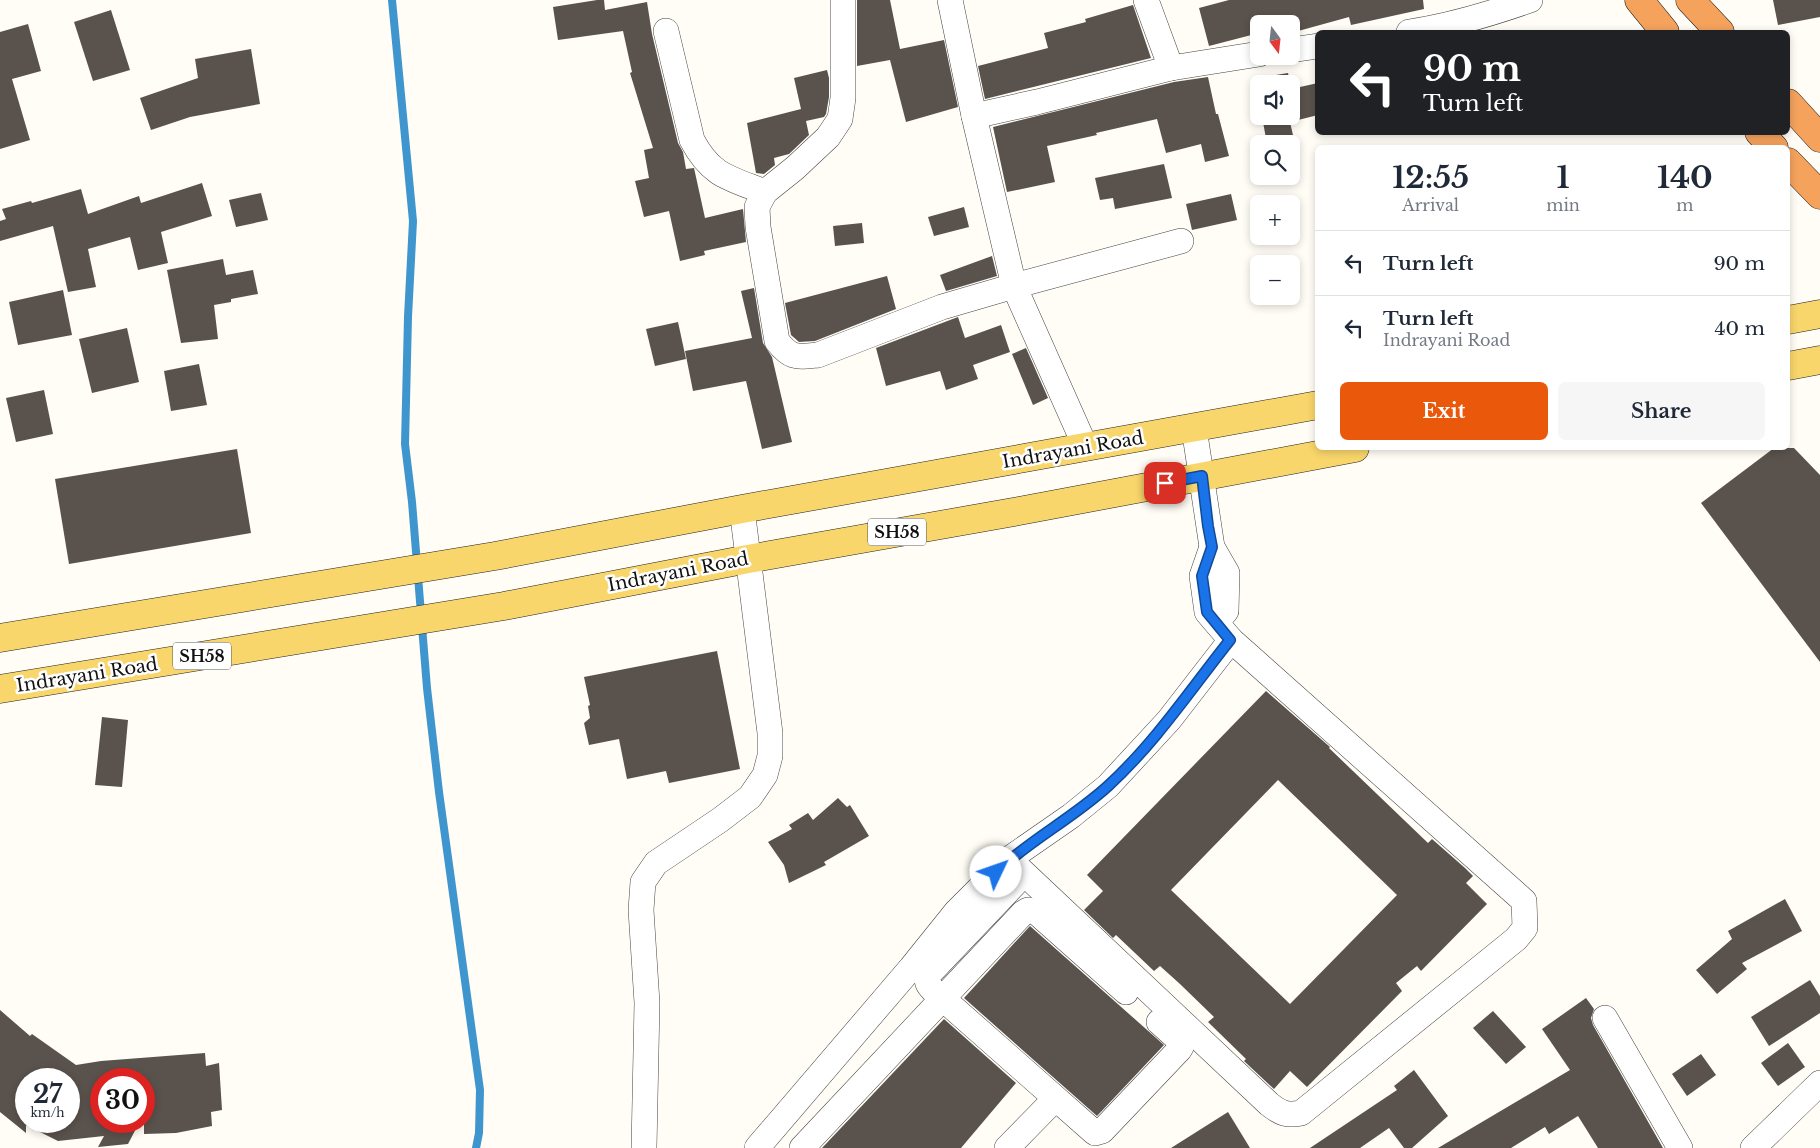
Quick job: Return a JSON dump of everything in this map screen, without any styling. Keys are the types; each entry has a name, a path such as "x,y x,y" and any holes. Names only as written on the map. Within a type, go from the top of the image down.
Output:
{"highway":[{"path":"1639,0 1663,30"},
{"path":"1694,1 1718,30"},
{"path":"1790,106 1820,138"},
{"path":"1762,135 1771,145"},
{"path":"1790,164 1820,195"}],"main road":[{"path":"1790,320 1820,314"},
{"path":"1790,366 1820,360"},
{"name":"Indrayani Road","path":"0,638 504,554 1315,406"},
{"name":"Indrayani Road","path":"0,689 504,606 748,559 1344,450"}],"street":[{"path":"843,0 840,119 828,137 795,168 765,192 758,207 758,228 777,341 785,352 798,357 818,355 942,307 1181,241"},
{"path":"950,0 974,116 1014,286 1086,448"},
{"path":"1146,0 1171,68"},
{"path":"1426,30 1434,29 1487,7 1530,0"},
{"path":"666,31 692,140 700,155 710,167 726,177 765,192"},
{"path":"1300,49 1315,46"},
{"path":"974,116 1171,68 1250,55"},
{"path":"757,1148 911,968 956,912 1017,867 1071,816 1108,786 1169,720 1223,631 1226,611 1226,573 1212,547 1194,428"},
{"path":"644,1148 647,1003 640,910 643,882 656,863 720,820 750,797 765,774 770,756 770,733 742,509"},
{"path":"1017,867 1269,1104 1278,1112 1290,1115 1301,1112 1516,939 1525,928 1524,901 1223,631"},
{"path":"802,1148 942,998 1028,910 1032,910 1165,1027 1181,1043 1179,1050 1100,1133 1092,1131 942,998 928,984 928,975 1017,867"},
{"path":"1606,1018 1680,1148"},
{"path":"1752,1148 1820,1083"},
{"path":"1006,1148 1056,1098"}],"building":[{"path":"604,0 605,10 647,2 652,34 678,143 683,152 686,169 694,168 705,218 743,209 746,242 704,251 705,255 680,261 669,211 644,217 635,181 649,178 644,150 653,148 630,73 632,72 623,31 558,40 553,7"},
{"path":"857,0 890,0 900,49 944,40 958,107 906,122 890,60 857,66"},
{"path":"1229,0 1423,0 1424,9 1351,25 1349,17 1300,31 1300,15 1250,15 1250,35 1209,46 1199,8"},
{"path":"1773,0 1820,0 1820,17 1778,25"},
{"path":"1133,5 1151,58 985,99 978,66 1048,48 1044,33 1086,22 1085,19"},
{"path":"111,10 130,70 93,81 74,22"},
{"path":"28,24 41,71 12,79 30,140 0,149 0,32"},
{"path":"251,49 260,104 190,117 151,130 140,98 198,78 195,59"},
{"path":"827,70 829,97 824,117 806,121 809,135 789,154 774,158 775,165 764,174 756,173 747,123 801,109 794,78"},
{"path":"1208,77 1216,114 1218,114 1229,156 1205,162 1201,144 1166,153 1157,119 1047,146 1055,182 1007,192 993,127 1174,82"},
{"path":"1315,84 1315,116 1300,120 1300,87"},
{"path":"1264,125 1291,125 1293,135 1265,135"},
{"path":"1164,164 1172,198 1115,209 1113,198 1100,200 1095,178"},
{"path":"202,183 212,216 161,232 168,263 138,270 130,237 88,249 96,287 68,292 53,226 0,241 0,221 6,219 2,209 31,201 32,203 81,189 88,214 139,196 141,203"},
{"path":"261,193 268,220 236,227 229,200"},
{"path":"1231,194 1237,220 1192,230 1186,204"},
{"path":"964,207 969,227 934,236 928,217"},
{"path":"862,223 864,243 835,246 833,226"},
{"path":"992,256 997,276 946,291 940,275"},
{"path":"223,259 226,275 253,270 258,294 231,299 231,302 214,305 218,339 181,343 167,270"},
{"path":"887,276 896,309 815,341 799,342 791,335 785,303"},
{"path":"754,288 763,343 772,357 792,442 762,449 746,381 693,391 685,351 752,338 741,291"},
{"path":"63,290 72,335 18,345 9,302"},
{"path":"958,317 965,338 1001,325 1010,352 973,365 978,379 946,390 940,371 886,386 876,348"},
{"path":"678,322 686,359 655,366 646,329"},
{"path":"127,328 139,382 92,393 79,339"},
{"path":"1026,348 1048,398 1033,405 1012,354"},
{"path":"199,364 207,405 171,411 164,371"},
{"path":"44,390 53,434 16,442 6,398"},
{"path":"1790,448 1794,448 1820,475 1820,662 1701,503 1771,450 1790,450"},
{"path":"237,449 251,533 69,564 55,479"},
{"path":"717,651 740,769 669,783 666,771 627,779 619,739 589,745 584,723 590,718 588,706 590,705 584,677"},
{"path":"1266,691 1330,747 1428,843 1432,839 1465,868 1473,876 1466,883 1487,904 1421,971 1417,966 1396,983 1402,991 1307,1087 1290,1071 1274,1089 1244,1061 1246,1059 1208,1022 1214,1017 1180,984 1160,966 1154,971 1116,935 1113,938 1084,910 1103,891 1087,875","holes":["1278,780 1397,895 1290,1004 1171,890"]},
{"path":"102,717 128,720 122,787 95,785"},
{"path":"838,798 847,807 850,805 869,836 824,862 826,865 789,883 784,865 768,842 792,829 789,825 808,813 813,820"},
{"path":"1785,899 1802,931 1742,963 1747,969 1717,994 1696,970 1732,939 1728,931"},
{"path":"1030,926 1164,1045 1097,1116 964,998"},
{"path":"1810,980 1820,996 1820,1013 1769,1046 1751,1017"},
{"path":"1586,998 1594,1009 1591,1018 1593,1025 1663,1148 1598,1148 1578,1116 1549,1134 1545,1127 1511,1148 1438,1148 1570,1070 1542,1029"},
{"path":"0,1010 30,1036 32,1034 76,1065 101,1061 205,1053 206,1066 219,1063 222,1110 211,1112 212,1126 176,1133 144,1134 155,1133 155,1068 90,1068 90,1133 134,1133 128,1144 98,1147 104,1136 58,1141 42,1133 80,1133 80,1068 15,1068 15,1124 0,1112"},
{"path":"1493,1011 1526,1047 1506,1064 1473,1028"},
{"path":"944,1019 1016,1083 961,1148 822,1148"},
{"path":"1788,1043 1805,1067 1778,1086 1761,1063"},
{"path":"1701,1054 1716,1075 1687,1096 1672,1074"},
{"path":"1414,1070 1448,1116 1412,1148 1404,1148 1389,1128 1360,1148 1310,1148 1397,1090 1394,1086"},
{"path":"1228,1112 1250,1148 1171,1148"}],"waterway":[{"path":"392,0 413,221 408,317 405,444 412,502 427,688 439,792 480,1090 479,1133 476,1148"}],"route":[{"path":"996,872 1009,859 1071,816 1108,786 1169,720 1230,640 1207,612 1202,576 1212,547 1202,476 1165,483"}]}
